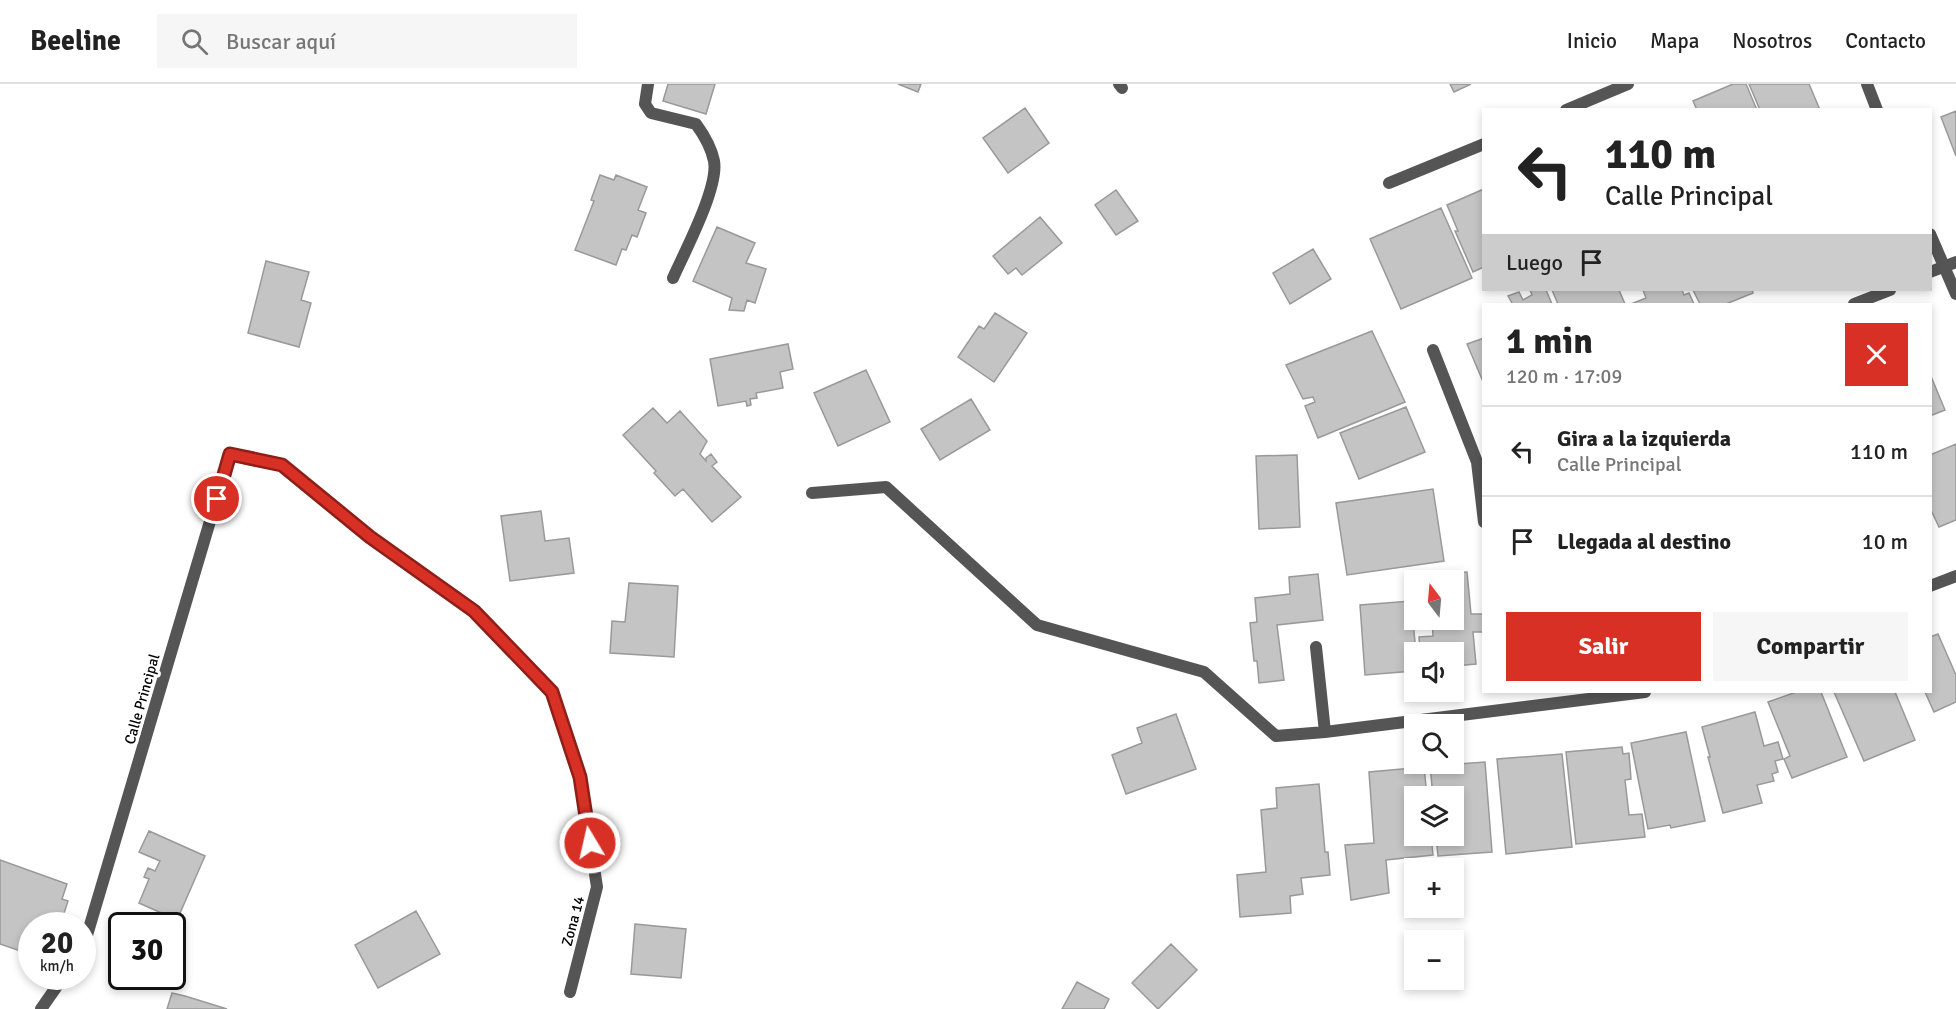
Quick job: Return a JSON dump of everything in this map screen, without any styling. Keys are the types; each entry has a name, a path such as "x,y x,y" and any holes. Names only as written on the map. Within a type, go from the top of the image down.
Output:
{"street":[{"path":"648,84 645,104 651,112 696,124 708,141 714,163 711,188 673,278"},
{"path":"1571,108 1628,84"},
{"path":"1867,84 1876,108"},
{"path":"1389,183 1482,145"},
{"path":"1932,237 1950,264 1956,294"},
{"path":"1932,272 1950,264"},
{"path":"1857,303 1887,291"},
{"path":"1433,350 1480,461 1482,492"},
{"name":"Calle Principal","path":"94,912 230,454"},
{"name":"Zona 14","path":"230,454 282,465 370,537 474,611 552,692 580,777 597,887 570,992"},
{"path":"812,493 886,487 1037,625 1204,672 1276,736 1325,732 1637,693"},
{"path":"1932,585 1956,576"},
{"path":"1316,647 1325,732"},
{"path":"41,1009 54,990"}],"building":[{"path":"668,84 715,84 706,114 663,101"},
{"path":"898,84 921,84 918,92"},
{"path":"1450,84 1471,84 1454,92"},
{"path":"1733,84 1746,84 1756,108 1696,108 1693,101"},
{"path":"1749,84 1809,84 1819,108 1759,108"},
{"path":"1025,108 1049,143 1008,173 983,138"},
{"path":"1956,111 1956,156 1941,117"},
{"path":"600,175 614,180 616,175 647,187 638,210 646,213 637,237 632,235 626,250 622,249 616,265 575,250 594,201 591,200"},
{"path":"1116,190 1138,221 1116,235 1095,205"},
{"path":"1482,190 1482,268 1473,272 1455,231 1458,231 1447,205"},
{"path":"1441,208 1472,278 1401,309 1370,239"},
{"path":"1040,217 1062,243 1022,275 1016,268 1008,274 993,256"},
{"path":"717,227 755,243 746,263 766,269 755,303 747,300 744,311 729,310 732,298 693,281"},
{"path":"1313,249 1331,279 1290,304 1273,273"},
{"path":"266,261 309,272 301,300 311,303 299,347 248,333"},
{"path":"1530,291 1546,291 1552,303 1512,303 1508,296 1519,292 1523,300 1532,295"},
{"path":"1552,291 1619,291 1625,303 1558,303"},
{"path":"1643,291 1682,291 1684,295 1689,293 1694,303 1634,303 1646,298"},
{"path":"1694,291 1752,291 1753,293 1728,303 1700,303"},
{"path":"995,313 1027,333 994,382 958,357 979,326 984,329"},
{"path":"1372,331 1405,402 1318,438 1305,406 1315,402 1313,397 1303,399 1286,365"},
{"path":"1482,339 1482,379 1467,344"},
{"path":"788,344 793,369 780,372 783,388 756,393 757,398 750,399 751,405 747,406 746,401 718,406 710,359"},
{"path":"866,370 890,422 838,446 814,393"},
{"path":"1932,379 1945,410 1932,415"},
{"path":"971,399 990,430 940,460 921,429"},
{"path":"1406,407 1425,452 1359,479 1340,433"},
{"path":"653,408 667,423 680,411 707,441 700,454 706,461 711,454 717,462 712,466 741,497 712,522 683,489 675,496 623,435"},
{"path":"1956,444 1956,520 1939,527 1932,512 1932,454"},
{"path":"1297,455 1300,527 1259,529 1256,456"},
{"path":"1433,489 1444,561 1347,575 1336,503"},
{"path":"541,511 545,541 569,538 574,573 510,581 501,516"},
{"path":"1464,572 1467,572 1471,614 1482,614 1482,632 1473,632 1476,664 1464,665 1464,642 1419,642 1419,637 1433,636 1433,630 1464,630"},
{"path":"1318,574 1323,620 1277,625 1284,680 1259,683 1250,623 1257,622 1255,598 1290,594 1289,577"},
{"path":"629,583 678,586 674,657 610,653 612,621 625,622"},
{"path":"1404,602 1404,630 1414,630 1415,642 1404,642 1404,672 1365,675 1360,605"},
{"path":"1938,634 1956,675 1956,702 1934,712 1925,693 1932,693 1932,636"},
{"path":"1793,693 1821,693 1847,757 1792,778 1784,759 1790,756 1768,702"},
{"path":"1834,693 1895,693 1915,740 1864,761"},
{"path":"1755,712 1764,746 1778,742 1783,759 1775,761 1778,772 1772,774 1774,781 1757,785 1762,803 1723,813 1702,727"},
{"path":"1176,714 1196,769 1126,794 1112,755 1142,743 1137,728"},
{"path":"1686,732 1705,821 1671,828 1670,825 1648,829 1631,743"},
{"path":"1622,747 1623,754 1629,753 1631,779 1625,780 1629,815 1642,814 1645,837 1576,844 1566,752"},
{"path":"1562,754 1572,847 1506,854 1497,759"},
{"path":"1485,762 1492,852 1438,856 1437,846 1464,846 1464,786 1432,786 1431,774 1464,774 1464,764"},
{"path":"1404,769 1404,774 1425,774 1426,786 1404,786 1404,846 1432,846 1433,855 1386,860 1389,893 1351,900 1345,845 1374,843 1369,772"},
{"path":"1319,784 1325,852 1328,852 1330,875 1301,878 1303,894 1290,896 1291,913 1240,917 1237,875 1266,872 1261,810 1277,808 1276,788"},
{"path":"149,831 205,856 180,912 159,912 139,903 149,879 144,877 148,868 155,871 160,861 139,852"},
{"path":"0,860 67,884 62,899 68,901 64,912 18,912 18,950 0,944"},
{"path":"416,911 440,954 378,988 355,945"},
{"path":"635,924 686,929 681,978 631,974"},
{"path":"1171,944 1197,970 1158,1009 1132,983"},
{"path":"1077,982 1109,999 1104,1009 1062,1009"},
{"path":"172,993 185,996 227,1009 167,1009"}],"route":[{"path":"217,499 230,454 282,465 370,537 474,611 552,692 580,777 590,843"}]}
